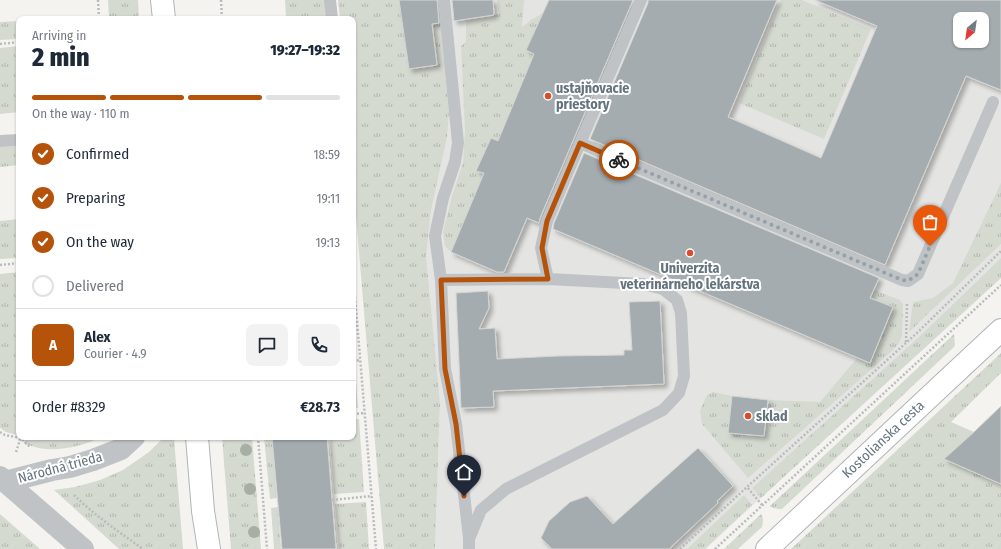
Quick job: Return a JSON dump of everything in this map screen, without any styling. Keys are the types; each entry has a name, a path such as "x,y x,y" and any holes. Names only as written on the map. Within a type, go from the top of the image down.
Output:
{"street":[{"path":"162,0 164,16"},
{"name":"Kostolianska cesta","path":"767,549 1001,330"},
{"name":"Národná trieda","path":"3,479 70,467 93,460 121,449 131,440"},
{"path":"197,440 203,511 209,549"},
{"path":"3,479 83,549"}],"lane":[{"path":"330,0 332,16"},
{"path":"444,0 458,143 455,162 443,198 435,236 441,280 445,369 456,424 469,544"},
{"path":"548,279 542,248 547,221 640,0"},
{"path":"580,143 902,280 908,281 918,274 993,102"},
{"path":"0,141 16,140"},
{"path":"441,280 548,279 643,284 663,289 677,300 682,313 684,376 679,393 663,410 506,489 481,510 469,544"}],"path":[{"path":"98,0 99,16"},
{"path":"221,0 222,16"},
{"path":"0,44 16,42"},
{"path":"680,549 906,342 1001,251"},
{"path":"0,265 16,263"},
{"path":"906,342 908,281"},
{"path":"715,549 1001,285"},
{"path":"356,313 376,549"},
{"path":"356,361 360,360"},
{"path":"356,414 365,413"},
{"path":"0,432 5,435 16,437"},
{"path":"23,440 82,502 115,529 143,549"},
{"path":"258,440 267,549"},
{"path":"747,488 762,505"},
{"path":"332,500 372,496"}],"shaded area":[{"name":"Univerzita veterinárneho lekárstva","path":"354,0 1001,0 1001,278 705,549 435,549 440,404"}],"green space":[{"path":"108,0 138,0 139,16 109,16"},
{"path":"285,0 325,0 326,16 286,16"},
{"path":"338,0 438,0 449,113 447,137 431,210 426,256 440,404 435,549 384,549 356,217 356,16 340,16"},
{"path":"497,0 524,0 522,27 532,19 544,13 526,50 534,54 498,141 491,138 477,171 484,173 451,252 445,246 443,232 452,196 463,162 465,131 461,46 466,42 466,18 499,14"},
{"path":"781,0 802,0 871,29 824,139 739,103"},
{"path":"16,21 16,39 0,40 0,22"},
{"path":"16,46 16,112 0,114 0,48"},
{"path":"16,146 16,165 0,167 0,147"},
{"path":"1001,183 1001,244 909,332 913,302 933,298 953,283"},
{"path":"16,219 16,258 0,259 0,221"},
{"path":"1001,258 1001,278 761,498 752,488 920,336"},
{"path":"16,272 16,435 6,432 0,428 0,274"},
{"path":"869,288 900,300 903,304 902,336 899,343 891,352 748,478 702,424 700,410 707,395 713,392 732,396 728,432 764,436 768,400 820,402 857,358 870,363 893,308 866,296"},
{"path":"954,334 955,346 782,509 776,509 770,506"},
{"path":"1001,353 1001,373 951,422 974,432 945,459 1001,484 1001,549 791,549"},
{"path":"356,381 358,408 356,408"},
{"path":"356,419 359,419 364,492 334,494 330,440 356,440"},
{"path":"25,440 94,440 62,449 46,449 24,444"},
{"path":"161,440 174,440 183,549 119,549 54,490 75,487 100,480 123,470 149,452"},
{"path":"222,440 252,440 261,549 231,549"},
{"path":"264,440 272,440 277,498 270,499"},
{"path":"744,495 752,505 705,549 687,549"},
{"path":"366,502 369,549 339,549 335,504"},
{"path":"278,507 281,549 274,549 271,508"},
{"path":"0,514 40,549 0,549"},
{"path":"761,514 763,519 762,527 738,549 724,549"}],"building":[{"path":"399,0 437,0 439,23 432,24 437,65 409,69"},
{"path":"452,0 493,0 494,15 454,21"},
{"name":"ustajňovacie priestory","path":"549,0 633,0 539,223 527,218 504,272 497,272 451,252 484,173 476,171 491,138 498,141 534,54 526,50"},
{"path":"648,0 777,0 728,117 821,158 877,26 815,0 1001,0 1001,90 966,76 885,265 590,139"},
{"path":"584,153 879,278 870,298 893,307 870,363 553,229 554,223"},
{"path":"488,291 489,308 479,329 495,328 497,359 624,355 624,350 632,350 629,302 660,301 664,384 493,391 494,407 461,408 456,293"},
{"name":"sklad","path":"732,396 768,400 764,436 728,433"},
{"path":"1001,406 1001,484 944,459"},
{"path":"272,440 327,440 336,549 282,549"},
{"path":"698,448 733,486 717,501 718,503 669,549 552,549 541,538 549,521 570,502 587,496 613,524"}],"way so far":[{"path":"619,160 902,280 908,281 918,274 930,246"}],"place":[{"name":"ustajňovacie priestory","path":"548,96"},
{"name":"Univerzita veterinárneho lekárstva","path":"690,253"},
{"name":"sklad","path":"748,416"}],"route":[{"path":"464,496 456,424 445,369 441,280 548,279 542,248 547,221 580,143 619,160"}]}
